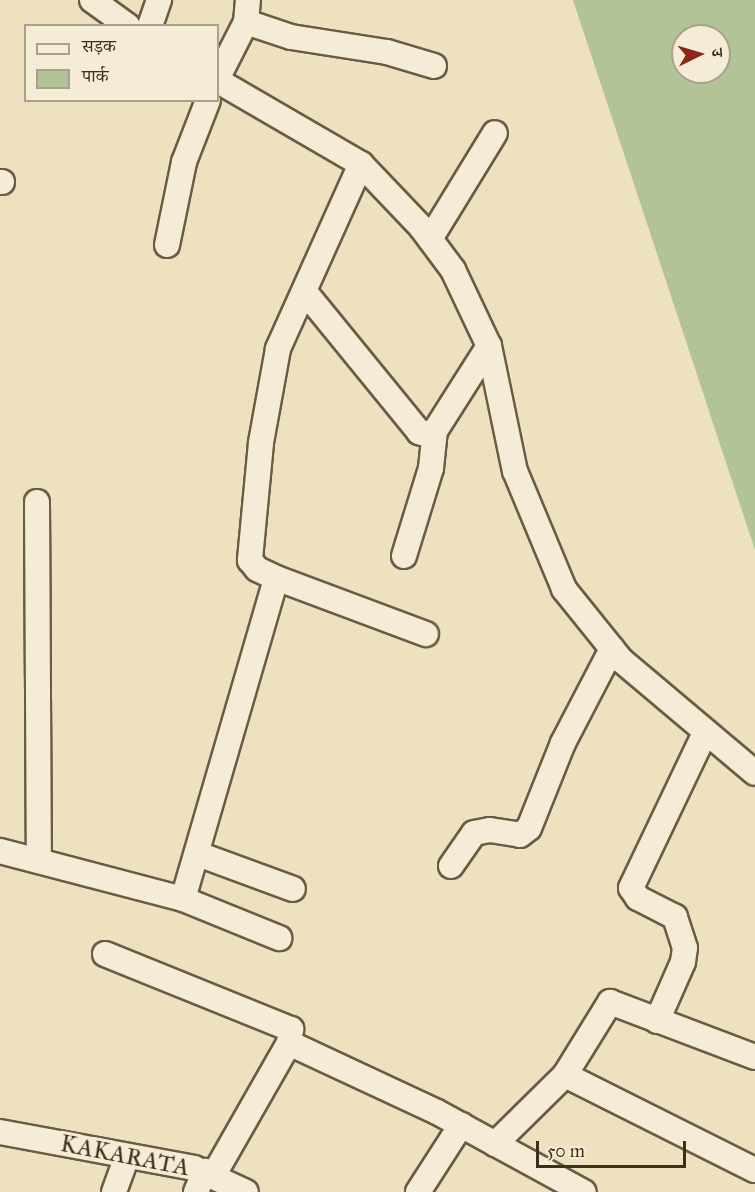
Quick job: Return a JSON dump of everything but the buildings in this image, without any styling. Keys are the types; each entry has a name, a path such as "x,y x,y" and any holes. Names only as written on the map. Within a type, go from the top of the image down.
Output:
{"street":[{"path":"92,0 125,24"},
{"path":"151,24 159,0"},
{"path":"219,77 247,11 291,37 387,52 434,66"},
{"path":"219,80 361,164 430,239 453,270 489,346 515,471 564,589 612,649 705,734 755,773"},
{"path":"167,245 184,162 207,102"},
{"path":"430,239 495,133"},
{"path":"361,164 276,356 249,544 250,560 257,569 276,578 426,634"},
{"path":"304,292 419,432 435,431"},
{"path":"404,556 431,468 435,431 489,346"},
{"path":"37,502 39,861"},
{"path":"183,899 198,854 276,578"},
{"path":"452,866 474,833 490,830 520,835 529,828 563,743 612,649"},
{"path":"657,1021 683,962 685,948 675,917 638,898 631,888 705,734"},
{"path":"0,851 183,899 279,938"},
{"path":"198,854 293,889"},
{"path":"105,954 289,1026 289,1043 205,1180"},
{"path":"495,1144 566,1075 610,1002 755,1057"},
{"path":"289,1043 461,1125 584,1192"},
{"path":"566,1075 755,1170"},
{"path":"418,1192 461,1125"},
{"name":"KAKARATA","path":"0,1132 126,1157 246,1192"},
{"path":"114,1192 126,1157"}],"green space":[{"path":"573,0 755,0 755,550"}]}
